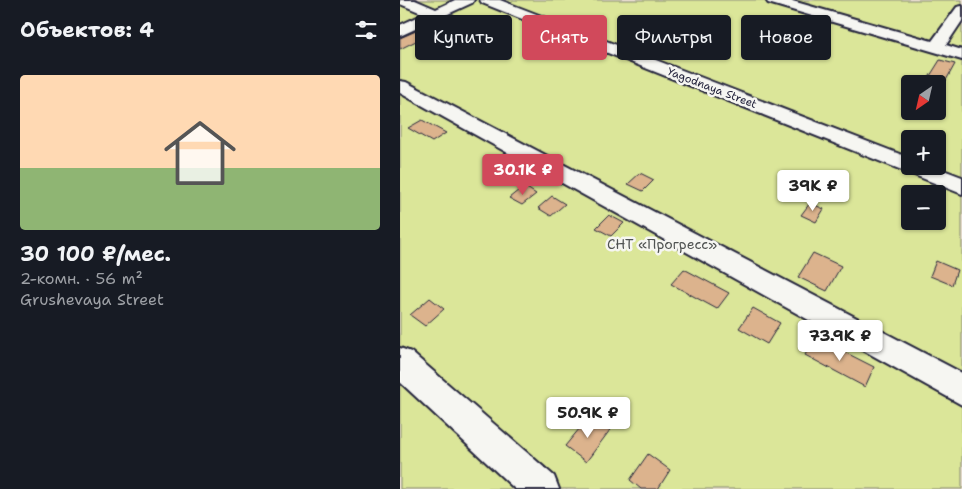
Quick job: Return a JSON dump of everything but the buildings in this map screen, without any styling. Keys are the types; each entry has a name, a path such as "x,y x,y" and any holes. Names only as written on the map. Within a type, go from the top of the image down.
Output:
{"street":[{"path":"403,0 436,14"},
{"path":"400,32 467,0"},
{"name":"Yagodnaya Street","path":"487,0 901,162"},
{"path":"773,0 834,11 936,48 962,55"},
{"path":"936,48 962,10"},
{"path":"400,86 629,208 962,390"},
{"name":"Yagodnaya Street","path":"934,175 962,186"},
{"path":"400,362 542,489"}],"green space":[{"name":"СНТ «Прогресс»","path":"400,0 962,0 962,489 400,489"}]}
